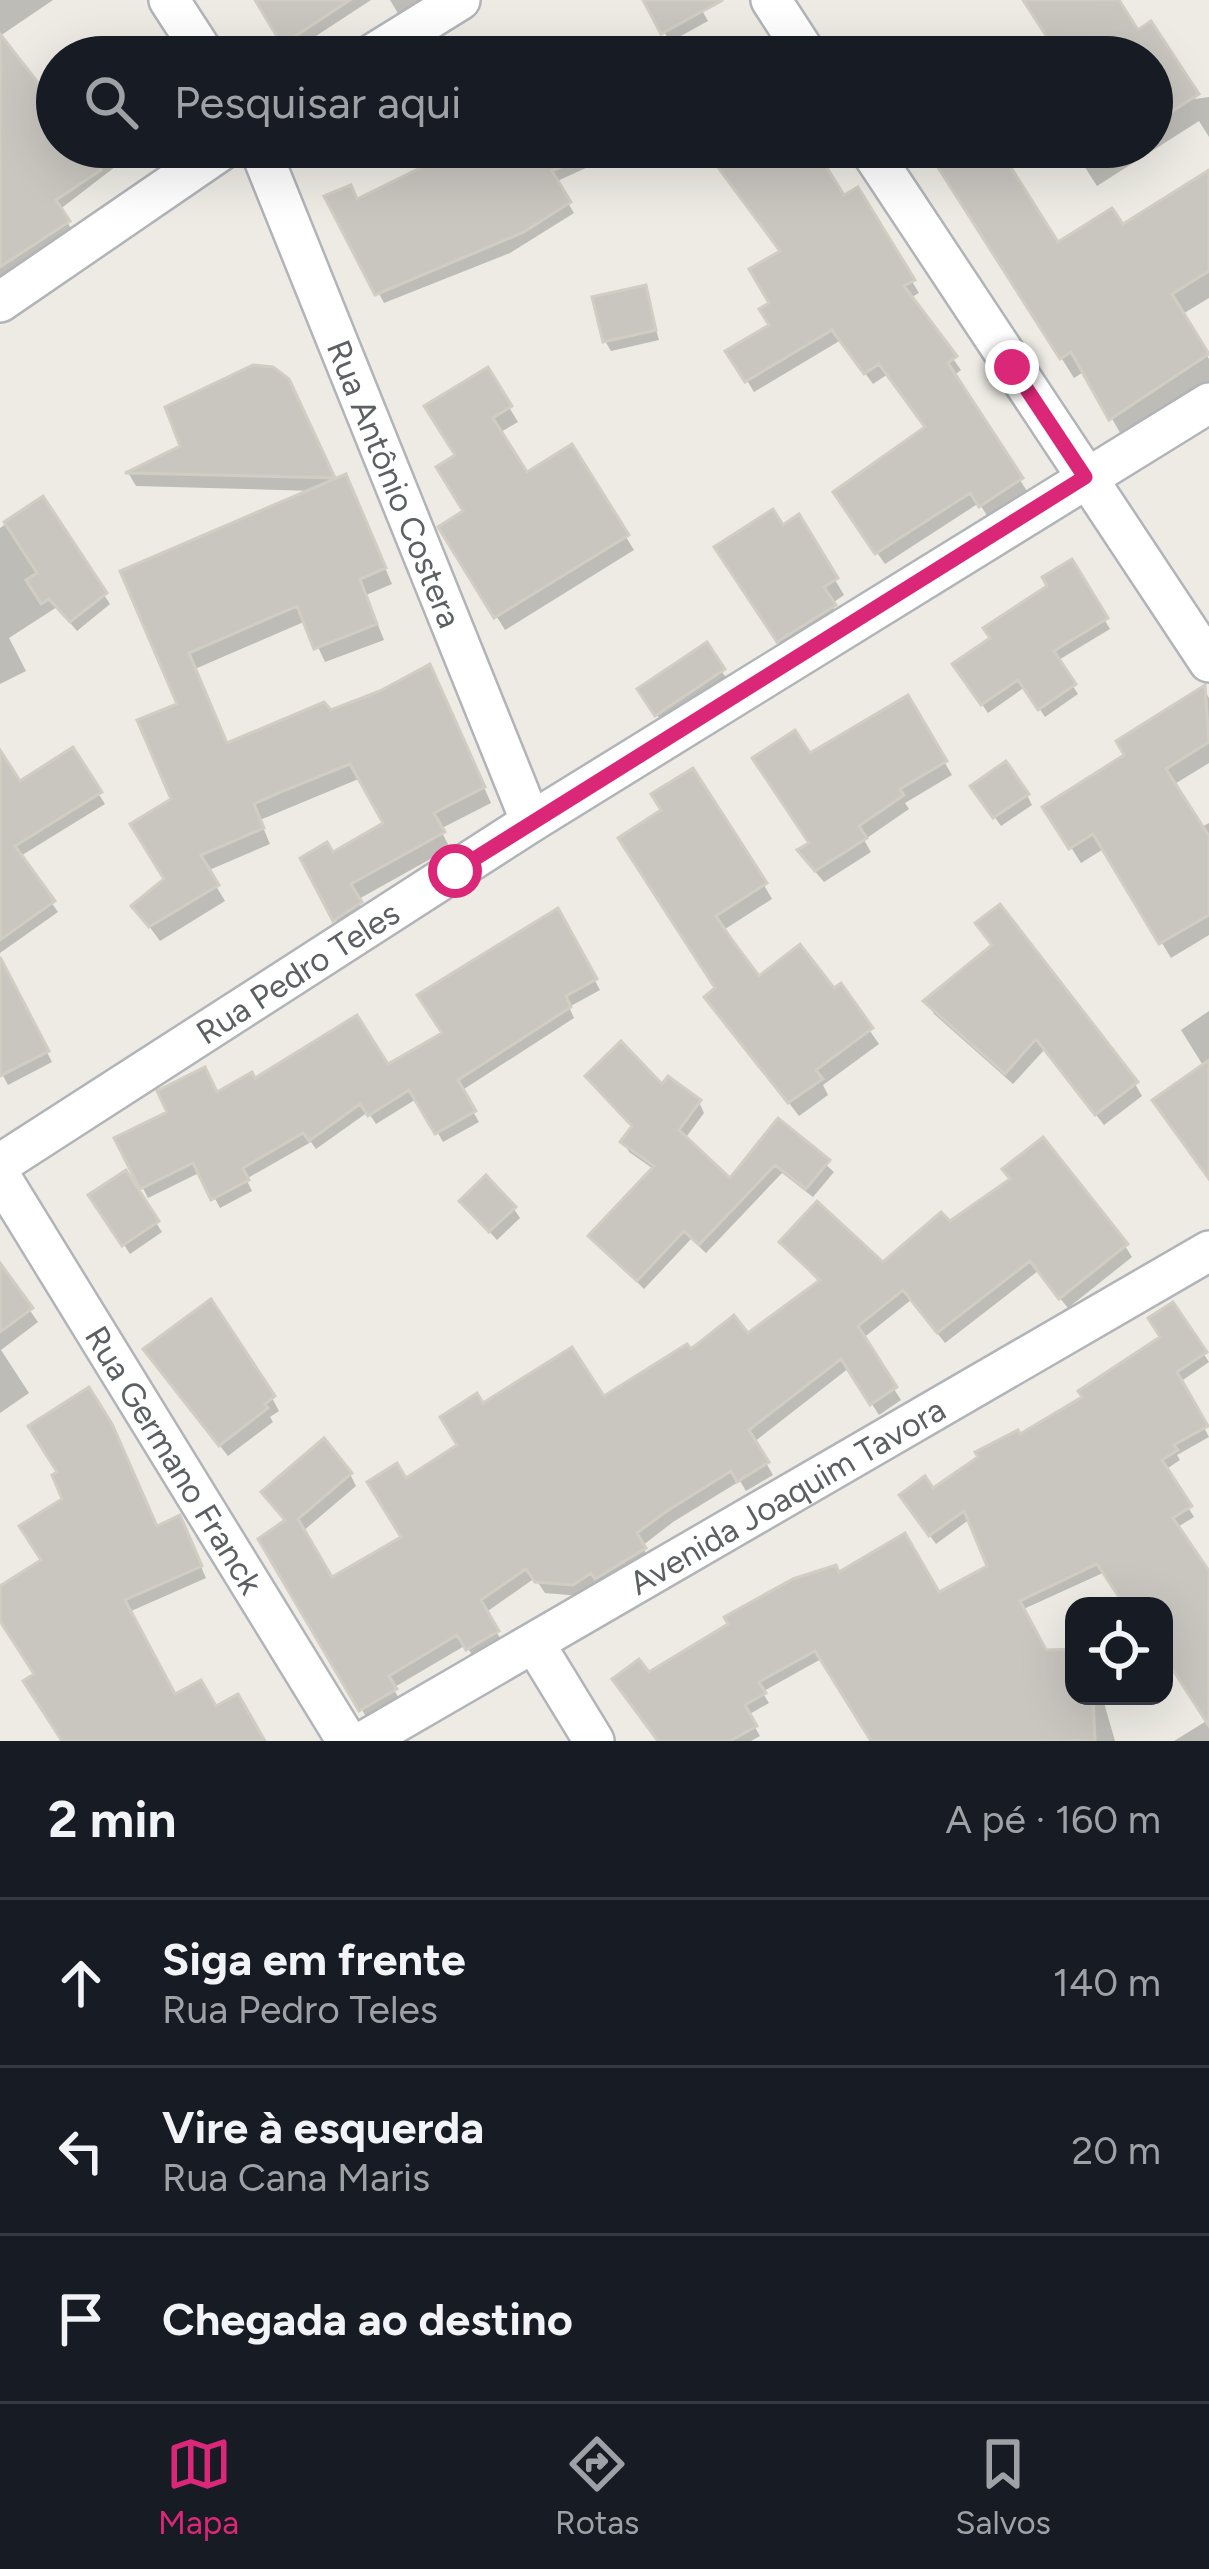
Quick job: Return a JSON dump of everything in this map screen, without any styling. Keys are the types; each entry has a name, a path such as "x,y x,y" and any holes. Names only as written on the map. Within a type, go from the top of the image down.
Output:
{"street":[{"path":"169,0 192,36"},
{"path":"402,36 460,0"},
{"path":"771,0 794,36"},
{"path":"0,302 195,168"},
{"name":"Rua Antônio Costera","path":"268,168 531,822"},
{"path":"882,168 1209,662"},
{"name":"Rua Pedro Teles","path":"0,1164 531,822 1209,403"},
{"name":"Rua Germano Franck","path":"0,1176 346,1741"},
{"name":"Avenida Joaquim Tavora","path":"364,1741 536,1646 1209,1251"},
{"path":"536,1646 594,1741"}],"building":[{"path":"255,0 350,0 296,36 277,36"},
{"path":"643,0 723,0 661,34"},
{"path":"1023,0 1119,0 1138,30 1151,21 1161,36 1046,36"},
{"path":"0,34 36,80 36,168 101,170 56,200 70,221 0,267"},
{"path":"1173,54 1199,94 1173,111"},
{"path":"420,168 559,168 552,171 571,202 524,232 375,295 324,196 351,185 357,199"},
{"path":"718,168 827,168 844,195 858,187 915,280 904,286 957,356 948,363 1023,478 979,507 970,493 875,554 833,492 925,427 879,364 864,374 832,330 745,382 725,351 769,325 759,309 769,303 749,269 780,251"},
{"path":"938,168 1011,168 1058,242 1112,208 1123,224 1209,170 1209,271 1172,294 1209,354 1109,420 1071,352 1060,359"},
{"path":"646,285 656,330 603,342 592,297"},
{"path":"253,365 273,367 289,379 335,478 125,473 180,446 165,407"},
{"path":"488,367 512,406 493,418 527,472 572,444 629,535 494,618 438,527 463,511 436,467 455,455 424,406"},
{"path":"346,474 386,568 360,579 377,624 314,649 297,606 189,653 227,743 324,702 331,710 380,691 430,664 485,787 434,813 445,832 351,884 362,902 333,921 300,858 327,842 333,852 383,823 350,764 288,789 254,804 264,828 201,855 219,885 149,927 131,906 164,879 130,824 171,799 137,720 177,704 120,571"},
{"path":"43,496 107,593 70,622 49,599 41,604 26,580 37,573 4,522"},
{"path":"773,509 783,525 799,514 838,578 824,587 836,605 777,642 714,547"},
{"path":"1072,559 1108,618 1054,651 1076,684 1038,710 1018,680 981,705 952,664 990,638 983,628 1047,586 1042,577"},
{"path":"707,642 725,669 655,716 637,689"},
{"path":"1205,685 1209,742 1166,769 1209,836 1209,915 1159,944 1093,834 1069,849 1042,807 1124,755 1116,741"},
{"path":"908,695 947,761 900,789 904,795 859,826 867,838 815,871 797,850 809,843 752,758 795,730 810,753"},
{"path":"73,747 102,792 15,846 55,901 0,940 0,750 20,781"},
{"path":"1006,761 1029,794 993,818 970,786"},
{"path":"693,768 767,883 716,916 732,940 759,976 800,944 834,988 841,983 873,1028 816,1070 823,1079 788,1103 704,997 715,988 618,838 661,810 651,794"},
{"path":"1000,904 1138,1082 1095,1115 1036,1039 1005,1074 923,1001 992,945 975,923"},
{"path":"558,908 597,979 566,996 571,1007 458,1080 476,1111 435,1134 409,1090 368,1116 360,1104 309,1141 303,1133 243,1168 249,1180 211,1200 193,1163 140,1189 114,1138 167,1112 157,1091 205,1067 217,1092 252,1072 255,1078 357,1015 388,1064 442,1033 417,995"},
{"path":"0,957 49,1051 0,1076"},
{"path":"621,1041 662,1084 668,1076 701,1100 679,1130 730,1178 778,1118 830,1160 806,1189 775,1165 699,1245 684,1231 637,1281 588,1236 654,1166 620,1142 632,1126 585,1076"},
{"path":"1209,1060 1209,1179 1152,1100"},
{"path":"1043,1137 1128,1244 1059,1299 1030,1261 937,1333 903,1290 858,1326 897,1387 870,1405 841,1359 749,1430 769,1462 737,1482 731,1471 667,1511 637,1533 646,1548 595,1579 591,1573 573,1585 535,1582 526,1569 481,1600 499,1631 466,1650 457,1635 389,1676 397,1689 359,1711 258,1539 285,1520 261,1492 324,1438 352,1473 298,1519 332,1577 401,1537 367,1482 397,1463 406,1478 457,1445 440,1417 477,1393 483,1403 572,1347 604,1396 687,1344 691,1349 734,1315 748,1333 820,1280 779,1242 817,1201 883,1262 941,1212 950,1221 1010,1179 1002,1169"},
{"path":"126,1170 159,1221 122,1246 88,1195"},
{"path":"486,1175 516,1207 489,1232 459,1201"},
{"path":"0,1263 33,1308 0,1332"},
{"path":"211,1299 275,1396 265,1404 268,1408 219,1446 143,1349"},
{"path":"1173,1302 1207,1352 1177,1372 1208,1426 1174,1445 1178,1450 1162,1460 1192,1506 1173,1518 1209,1571 1209,1726 1173,1670 1173,1597 1119,1597 1097,1564 1020,1601 1046,1650 1065,1649 1065,1705 1093,1705 1095,1741 871,1741 815,1651 759,1682 766,1693 745,1705 757,1726 730,1741 658,1741 612,1679 639,1659 649,1672 728,1624 724,1617 793,1579 836,1565 839,1572 905,1533 939,1592 987,1566 964,1511 929,1536 899,1495 925,1476 933,1488 978,1457 975,1452 1018,1430 1020,1434 1082,1397 1078,1391 1160,1337 1148,1318"},
{"path":"89,1387 112,1424 157,1526 180,1515 202,1566 125,1600 175,1694 201,1680 216,1706 238,1694 265,1741 62,1741 23,1681 34,1674 0,1621 0,1586 41,1560 19,1526 62,1499 52,1475 57,1472 28,1426"}],"route":[{"path":"455,871 1085,477 1012,367"}]}
